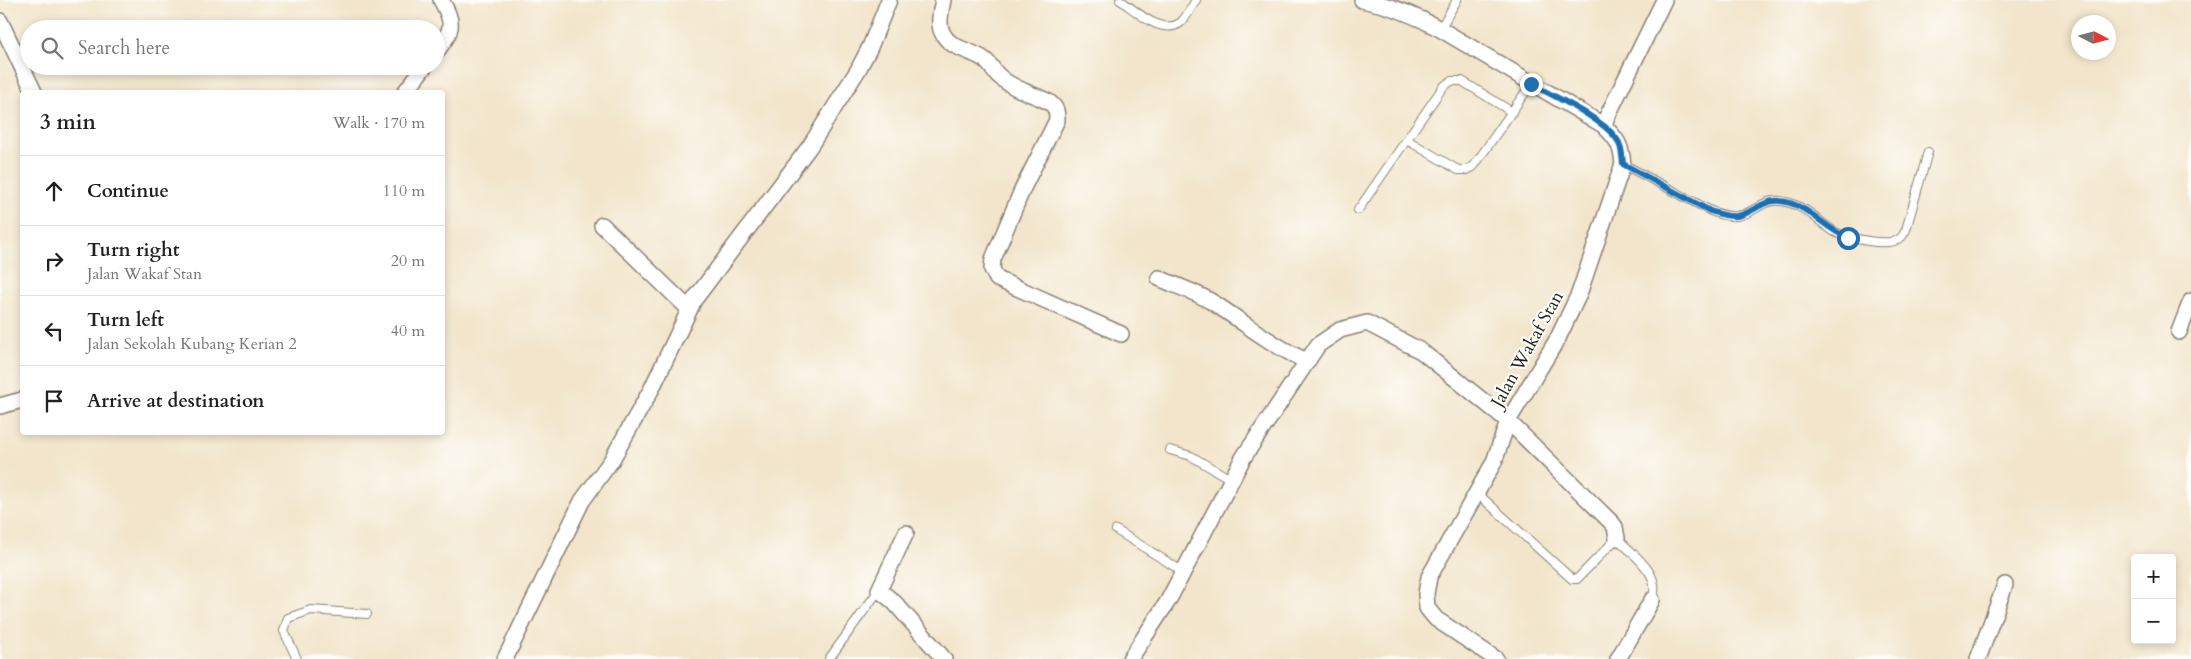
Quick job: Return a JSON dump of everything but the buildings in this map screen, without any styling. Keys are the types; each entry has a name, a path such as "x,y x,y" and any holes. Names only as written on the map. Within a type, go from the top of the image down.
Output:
{"street":[{"path":"441,0 451,21 451,30 445,39"},
{"path":"505,659 582,501 611,461 651,390 694,300 810,146 858,70 870,47 889,0"},
{"path":"943,0 940,20 941,33 945,38 952,44 987,61 998,76 1006,82 1049,102 1057,112 1057,120 1023,188 993,259 992,269 997,279 1121,334"},
{"path":"1362,0 1385,4 1420,18 1604,125 1617,139 1622,150 1623,164"},
{"path":"1604,125 1664,0"},
{"path":"0,22 20,63"},
{"path":"26,75 33,90"},
{"path":"407,90 418,75"},
{"name":"Jalan Wakaf Stan","path":"1496,659 1436,619 1427,608 1426,594 1429,577 1478,494 1494,462 1508,421 1558,338 1579,294 1623,164"},
{"path":"602,224 689,309"},
{"path":"1159,278 1210,301 1289,353 1307,361"},
{"path":"2179,332 2191,301"},
{"path":"1130,659 1168,601 1182,571 1243,458 1318,345 1340,330 1367,323 1421,351 1508,421 1612,523 1617,538"},
{"path":"0,406 20,401"},
{"path":"906,533 879,590 894,602 940,658"},
{"path":"1978,659 2005,585"},
{"path":"1618,659 1652,600"}],"lane":[{"path":"1120,0 1156,24 1167,27 1180,23 1196,0"},
{"path":"1440,29 1457,0"},
{"path":"1358,210 1443,87 1450,81 1462,81 1512,112"},
{"path":"1407,140 1458,170 1466,170 1474,166 1531,84"},
{"path":"1623,164 1710,211 1724,216 1738,216 1768,201 1779,200 1802,208 1836,233 1848,238 1889,242 1899,239 1906,230 1928,152"},
{"path":"1170,450 1191,456 1232,480"},
{"path":"1478,494 1572,579 1576,579 1617,538 1652,575 1655,592 1652,600"},
{"path":"1116,530 1182,571"},
{"path":"829,659 879,590"},
{"path":"297,659 284,631 288,618 311,610 367,614"}],"route":[{"path":"1531,84 1604,125 1617,139 1622,150 1623,164 1710,211 1724,216 1738,216 1768,201 1779,200 1802,208 1836,233 1848,238"}]}
